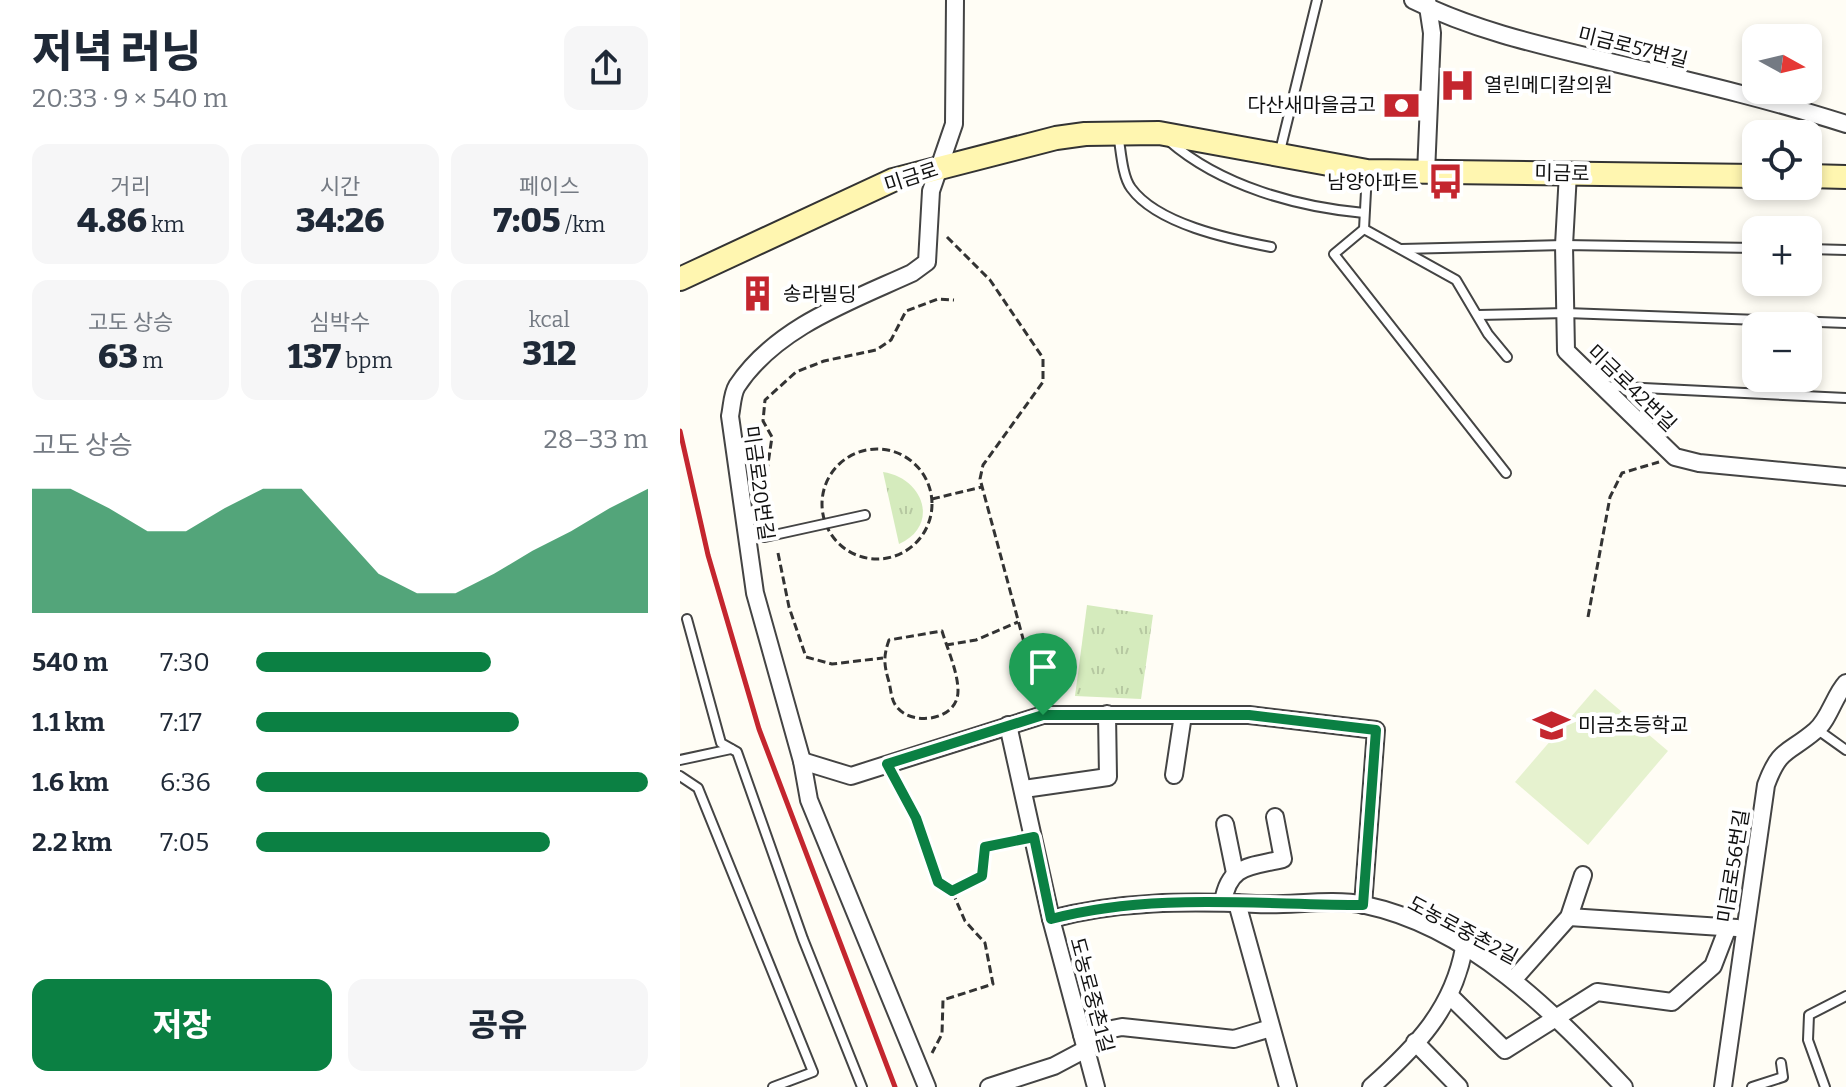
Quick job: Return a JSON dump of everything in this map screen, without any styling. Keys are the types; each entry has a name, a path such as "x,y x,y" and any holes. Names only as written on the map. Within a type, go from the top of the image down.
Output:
{"street":[{"path":"937,167 954,124 955,0"},
{"path":"1422,2 1432,33 1426,173"},
{"name":"미금로57번길","path":"1422,2 1523,41 1788,105 1846,124"},
{"name":"미금로","path":"680,279 893,180 1056,138 1159,133 1367,171 1742,176"},
{"name":"미금로20번길","path":"927,1087 809,800 802,761 755,593 730,416 735,388 754,366 804,323 912,273 927,262 931,191 937,167"},
{"name":"미금로42번길","path":"1568,173 1564,245 1566,351 1675,457 1699,463 1846,477"},
{"path":"1822,176 1846,177"},
{"name":"미금로56번길","path":"1723,1087 1736,927 1770,775 1789,746 1818,730 1846,683"},
{"path":"1024,789 1108,777 1107,714"},
{"path":"802,761 851,776 1043,715 1249,715 1376,730 1363,905"},
{"path":"1174,775 1183,715"},
{"name":"도농로중촌1길","path":"1008,725 1051,919 1096,1087"},
{"path":"1275,817 1283,859 1235,873 1226,882 1288,1087"},
{"path":"1225,824 1235,873"},
{"path":"1514,979 1569,917 1583,875"},
{"name":"도농로중촌2길","path":"1051,919 1093,908 1230,903 1363,905 1423,926 1514,979 1624,1087"},
{"path":"1450,996 1505,1050 1597,992 1672,1002 1693,987 1713,966 1736,927 1569,917"},
{"path":"1371,1087 1445,1008 1464,948"},
{"path":"989,1087 1054,1066 1084,1042 1122,1027 1234,1039 1271,1028"},
{"path":"1415,1042 1459,1087"}],"lane":[{"path":"1279,155 1317,0"},
{"path":"1118,133 1128,186 1150,209 1228,239 1271,247"},
{"path":"1159,133 1181,151 1245,185 1312,209 1364,213"},
{"path":"1364,229 1367,171"},
{"path":"1364,229 1456,280 1507,357"},
{"path":"1364,229 1334,254 1506,473"},
{"path":"1401,249 1564,245 1742,248"},
{"path":"1822,249 1846,250"},
{"path":"1478,315 1566,313 1846,323"},
{"path":"1603,386 1846,398"},
{"path":"747,537 765,537 865,515"},
{"path":"687,619 721,743 737,752 803,939 862,1087"},
{"path":"1818,730 1846,750"},
{"path":"680,760 731,749"},
{"path":"680,776 698,788 813,1072 773,1087"},
{"path":"1825,1087 1808,1040 1809,1015 1846,996"},
{"path":"1752,1087 1783,1077 1781,1063"}],"path":[{"path":"947,237 990,280 1043,358 1043,382 983,465 980,479 1043,715"},
{"path":"771,520 766,477 772,437 763,421 765,400 796,372 824,361 876,350 891,340 906,311 938,299 954,300"},
{"path":"885,449 905,457 921,472 930,500 931,516 920,539 901,555 877,561 852,555 833,540 821,496 829,475 843,459 863,450 885,449"},
{"path":"1588,617 1610,497 1622,473 1675,457"},
{"path":"930,500 982,487"},
{"path":"778,553 789,607 806,657 832,664 883,658"},
{"path":"946,645 976,640 1018,621"},
{"path":"942,631 958,692 952,708 936,718 916,718 903,713 894,703 883,658 889,640 942,631"},
{"path":"887,764 916,818 938,882 952,891 965,921 985,943 993,984 943,1000 942,1034 935,1051 917,1066"},
{"path":"952,891 982,876 985,847 1034,837"}],"green space":[{"path":"883,472 909,483 922,504 920,526 899,544"},
{"path":"1087,605 1153,615 1141,699 1075,696"},
{"path":"1595,689 1668,751 1588,845 1515,782"}],"railway":[{"path":"680,431 708,555 759,729 895,1087"}],"place":[{"name":"열린메디칼의원","path":"1458,85"},
{"name":"다산새마을금고","path":"1402,105"},
{"name":"남양아파트","path":"1445,182"},
{"name":"송라빌딩","path":"757,294"},
{"name":"미금초등학교","path":"1552,725"}],"route":[{"path":"1043,715 1249,715 1376,730 1363,905 1138,904 1093,908 1051,919 1034,837 985,847 982,876 952,891 938,882 916,818 887,764 1043,715"}]}
